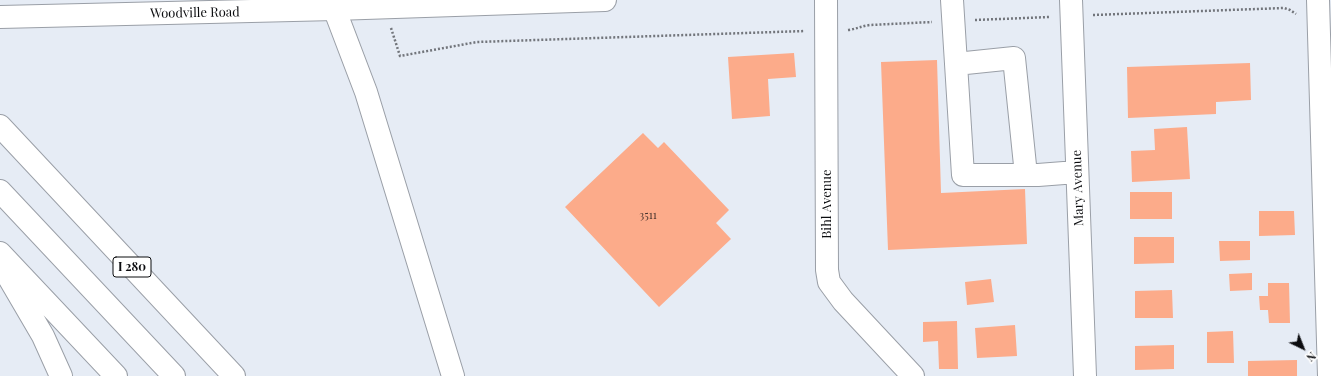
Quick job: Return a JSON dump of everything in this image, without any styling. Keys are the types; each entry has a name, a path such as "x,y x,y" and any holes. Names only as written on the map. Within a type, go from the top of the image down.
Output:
{"main road":[{"name":"Woodville Road","path":"0,17 333,5 384,8 605,0"},
{"name":"Bihl Avenue","path":"826,0 827,254 829,282 843,301 913,376"},
{"path":"952,0 963,175 1026,175 1077,172"},
{"path":"1318,0 1329,376"},
{"path":"333,5 366,92 453,376"},
{"name":"Mary Avenue","path":"1072,8 1085,376"},
{"path":"956,64 1014,58 1026,175"},
{"name":"I 280","path":"0,126 234,376"},
{"path":"0,190 174,376"},
{"path":"0,253 116,376"},
{"path":"0,263 43,336 60,376"}],"path":[{"path":"384,8 400,56 477,42 855,29 862,26 882,24 953,22 1072,8 1284,8 1298,15"}],"building":[{"path":"794,53 796,77 768,79 770,116 732,119 728,57"},
{"path":"937,60 941,193 1025,189 1027,244 888,250 881,62"},
{"path":"1250,63 1251,100 1216,102 1216,114 1128,118 1127,67"},
{"path":"1187,127 1190,179 1132,182 1131,151 1155,150 1154,129"},
{"path":"643,133 658,148 664,142 729,210 716,223 731,239 659,307 565,207"},
{"path":"1130,192 1172,192 1172,219 1130,219"},
{"path":"1259,211 1294,211 1295,235 1259,236"},
{"path":"1134,237 1174,237 1174,263 1134,264"},
{"path":"1219,241 1250,241 1250,260 1220,261"},
{"path":"1252,273 1252,290 1230,291 1229,274"},
{"path":"991,279 994,302 967,305 965,282"},
{"path":"1268,283 1289,283 1290,323 1269,323 1268,310 1260,310 1259,296 1268,296"},
{"path":"1172,290 1173,318 1135,318 1135,291"},
{"path":"957,321 958,369 939,369 938,341 923,342 923,322"},
{"path":"1015,325 1017,356 977,358 975,328"},
{"path":"1233,331 1234,363 1207,363 1207,332"},
{"path":"1174,345 1174,369 1135,370 1135,346"},
{"path":"1297,360 1297,376 1248,376 1248,361"}]}
